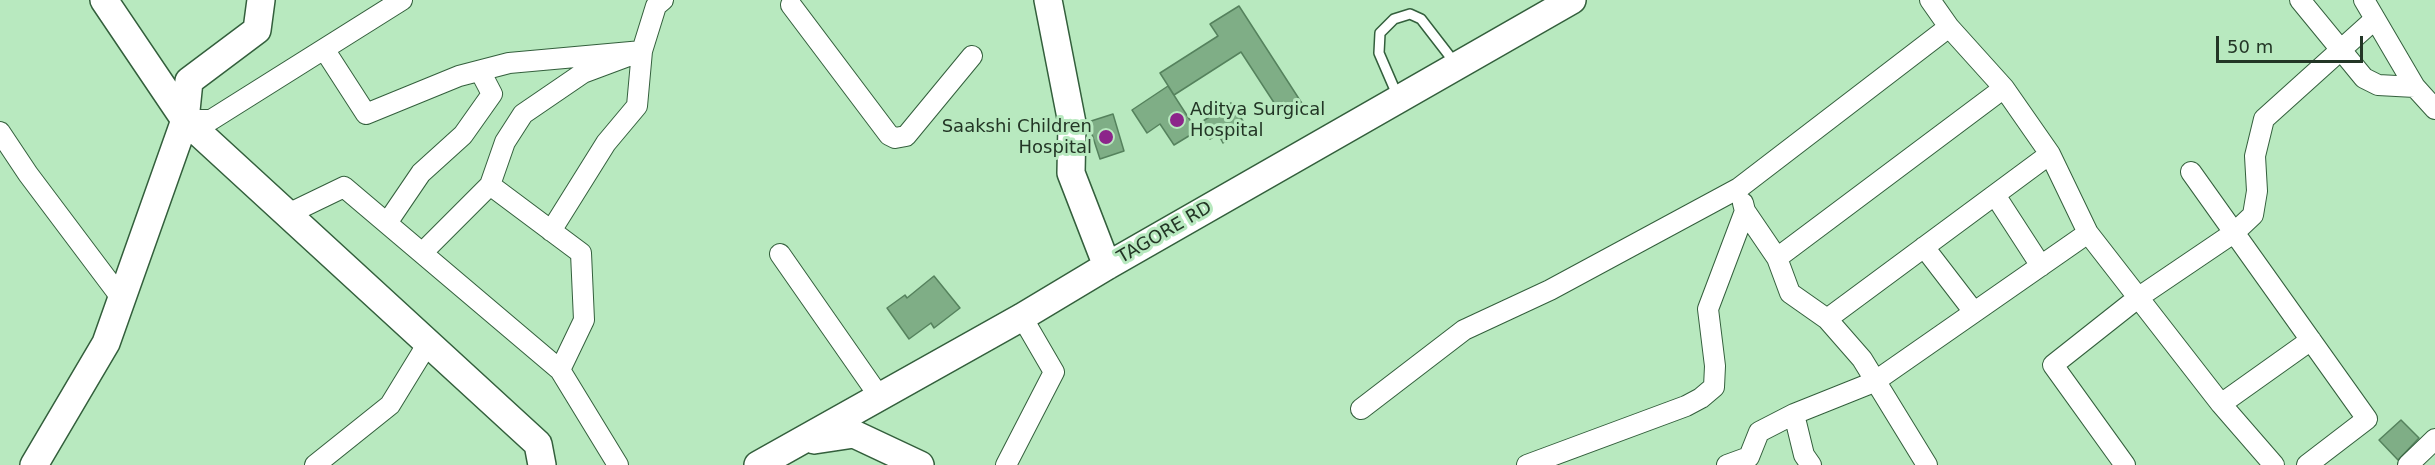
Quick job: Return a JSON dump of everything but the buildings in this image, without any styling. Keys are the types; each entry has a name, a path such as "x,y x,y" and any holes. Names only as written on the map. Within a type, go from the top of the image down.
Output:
{"street":[{"path":"104,0 185,120 538,444 542,465"},
{"path":"34,465 106,343 185,120 189,81 257,30 261,0"},
{"path":"185,120 211,120 402,0"},
{"path":"551,231 606,143 637,106 642,51 656,6 663,0"},
{"path":"1048,0 1072,123 1071,173 1107,266"},
{"name":"TAGORE RD","path":"758,465 1022,317 1572,0"},
{"path":"1930,0 1949,27 2004,88 2050,154 2088,233 2221,404 2274,465"},
{"path":"2300,0 2364,78 2378,85 2415,87"},
{"path":"2364,0 2415,87 2435,109"},
{"path":"793,2 889,135 895,138 906,136 972,56"},
{"path":"2125,465 2053,364 2139,297 2235,232 2253,215 2257,191 2255,156 2264,119 2375,19"},
{"path":"1361,408 1464,330 1560,285 1739,188 1949,27"},
{"path":"324,49 366,114 459,76 509,63 642,51"},
{"path":"422,254 490,185 505,142 523,114 583,73 642,51"},
{"path":"387,223 421,173 463,135 492,94 480,71"},
{"path":"1776,258 2004,88"},
{"path":"0,132 28,174 122,299"},
{"path":"1827,319 2050,154"},
{"path":"2191,172 2367,419 2307,465"},
{"path":"490,185 581,253 584,320 560,370"},
{"path":"288,214 344,187 560,370 618,465"},
{"path":"1739,188 1745,211 1776,258 1790,293 1827,319 1862,359 1927,465"},
{"path":"1995,195 2041,266"},
{"path":"1527,465 1686,406 1701,398 1714,387 1715,366 1708,309 1745,211"},
{"path":"1727,465 1749,457 1759,432 1794,414 1874,382 2088,233"},
{"path":"1924,247 1974,312"},
{"path":"780,254 879,396"},
{"path":"1005,465 1054,372 1022,317"},
{"path":"2221,404 2311,340"},
{"path":"315,465 390,405 428,343"},
{"path":"1794,414 1804,455 1811,465"},
{"path":"796,443 854,434 920,465"},
{"path":"2408,465 2435,439"}],"lane":[{"path":"1399,99 1379,53 1380,33 1394,19 1410,14 1421,19 1457,66"}],"place":[{"name":"Aditya Surgical Hospital","path":"1177,120"},
{"name":"Saakshi Children Hospital","path":"1106,137"}]}
